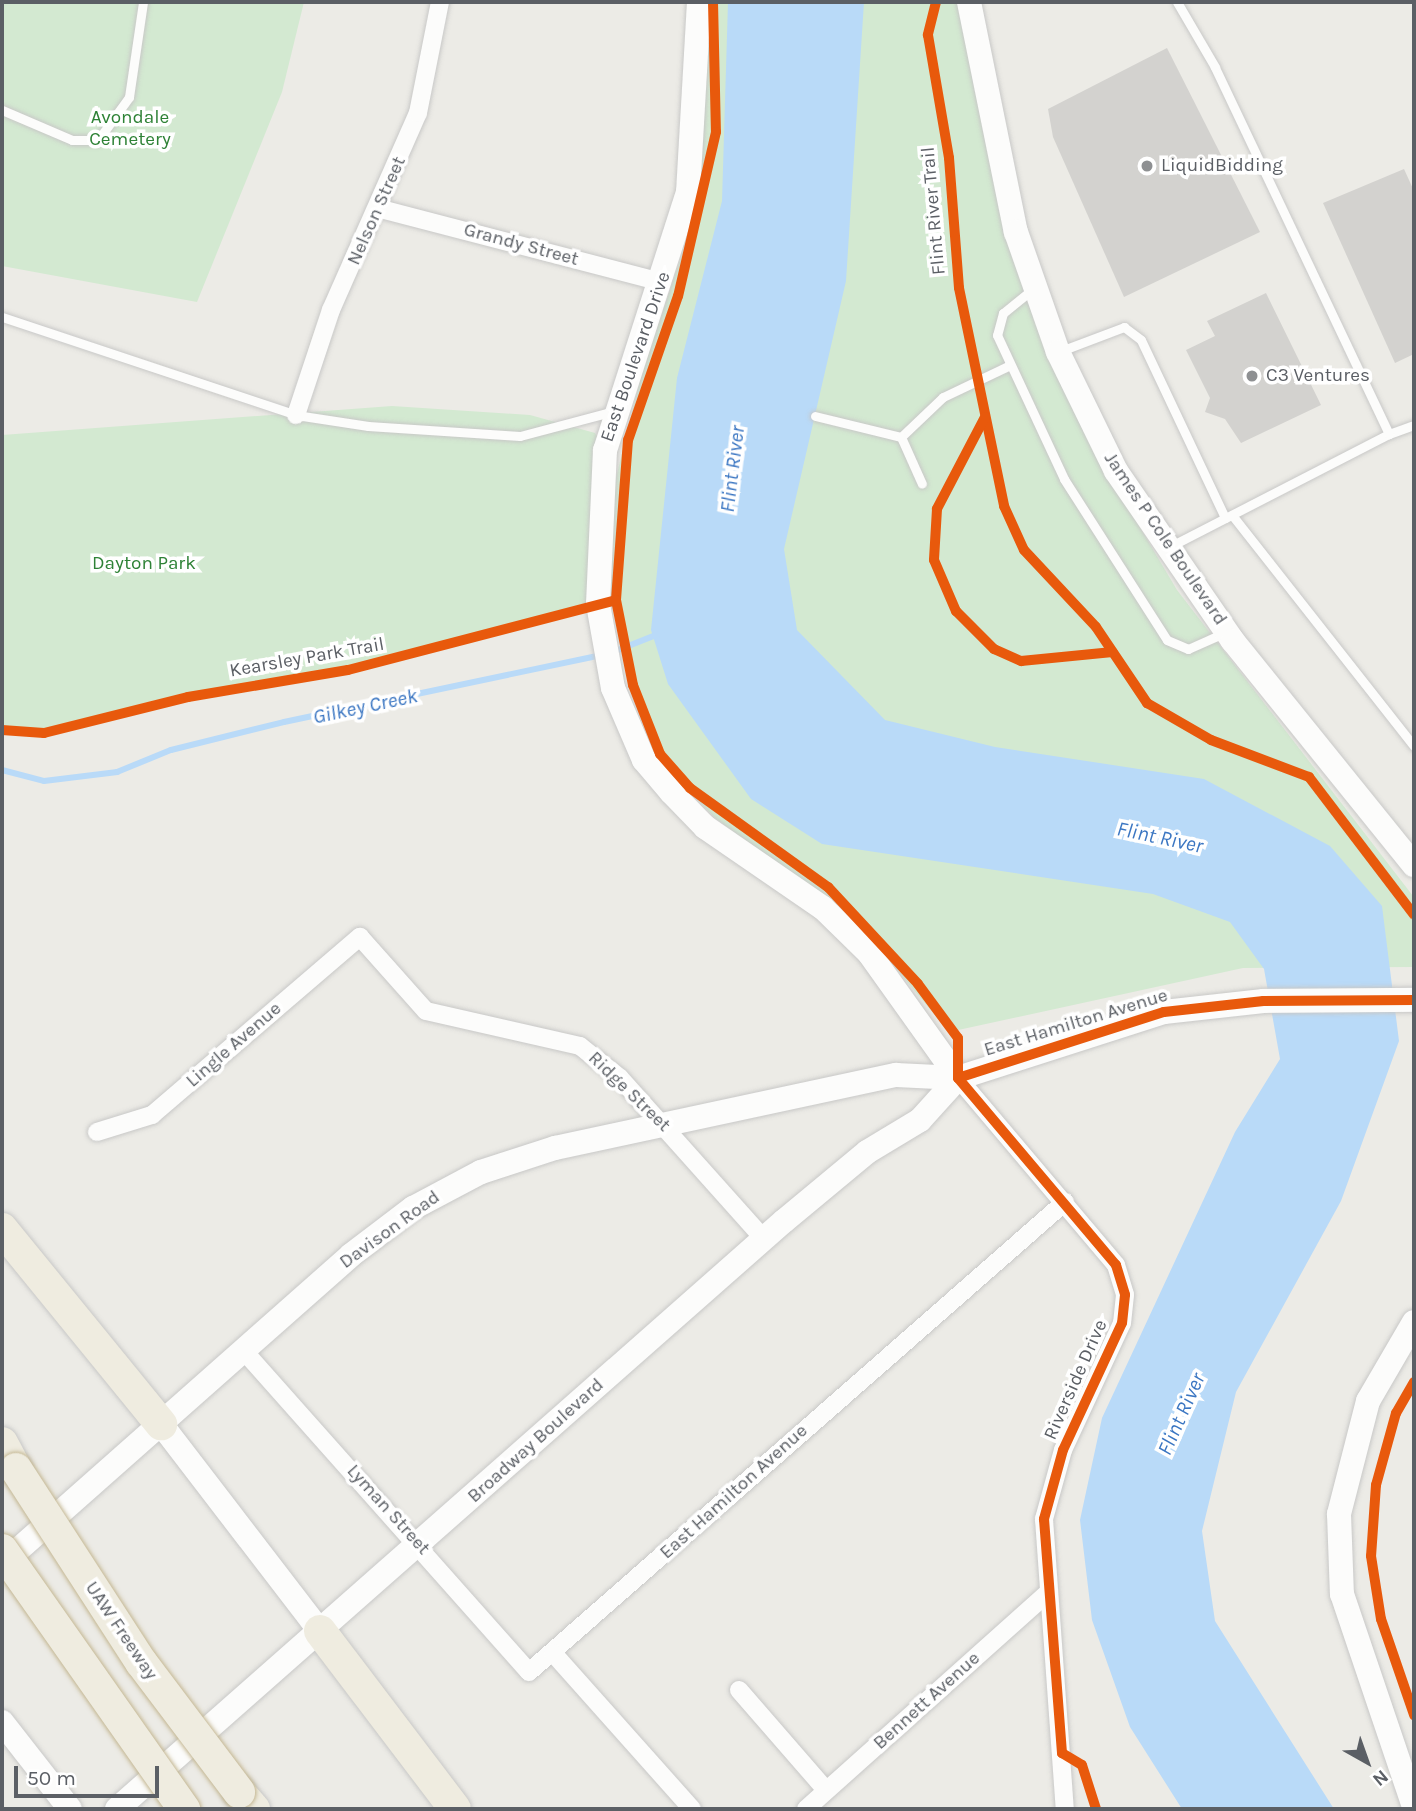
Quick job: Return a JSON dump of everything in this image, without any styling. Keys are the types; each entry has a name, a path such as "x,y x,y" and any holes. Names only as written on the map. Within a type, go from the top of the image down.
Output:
{"highway":[{"path":"2,1229 160,1424"},
{"name":"UAW Freeway","path":"9,1456 141,1662 247,1801"},
{"path":"2,1550 184,1809"},
{"path":"320,1631 455,1809"}],"main road":[{"name":"East Boulevard Drive","path":"699,2 688,192 662,282 605,450 596,531 600,626 613,688 645,761 671,792 705,827 824,908 869,953 958,1078"},
{"name":"James P Cole Boulevard","path":"969,2 1016,232 1058,352 1116,471 1227,632 1414,865"},
{"name":"East Hamilton Avenue","path":"958,1078 1164,1012 1263,1001 1412,1000"},
{"name":"Davison Road","path":"2,1564 351,1255 448,1188 517,1158 664,1125 896,1075 958,1078"},
{"name":"Broadway Boulevard","path":"117,1809 764,1238 867,1152 920,1120 958,1078"},
{"path":"1414,1322 1368,1401 1339,1514 1342,1594 1414,1807"},
{"path":"160,1424 320,1631"},
{"path":"2,1721 71,1809"}],"street":[{"name":"Nelson Street","path":"296,415 331,310 381,209 418,113 440,2"},
{"name":"Grandy Street","path":"381,209 662,282"},
{"name":"Ridge Street","path":"360,937 426,1011 580,1046 664,1125 764,1238"},
{"name":"Lingle Avenue","path":"97,1132 152,1115 360,937"},
{"name":"Riverside Drive","path":"958,1078 1116,1265 1125,1295 1122,1323 1063,1450 1044,1519 1065,1809"},
{"name":"East Hamilton Avenue","path":"529,1672 1065,1202"},
{"name":"Lyman Street","path":"244,1351 529,1672"},
{"name":"Bennett Avenue","path":"806,1809 1048,1593"},
{"path":"553,1653 692,1809"},
{"path":"739,1690 826,1790"}],"lane":[{"path":"2,110 72,140 99,140 130,97 143,2"},
{"path":"1177,2 1215,67 1389,434"},
{"path":"1035,286 1003,313 997,335 1008,366 1064,479 1167,640 1188,649 1227,632"},
{"path":"2,317 296,415 520,436 568,428 618,409"},
{"path":"1058,352 1124,327 1141,340 1228,517 1414,746"},
{"path":"901,437 943,397 1008,366"},
{"path":"815,416 901,437"},
{"path":"1169,547 1389,434 1414,425"},
{"path":"901,437 922,484"}],"green space":[{"name":"Avondale Cemetery","path":"2,2 304,2 282,92 197,302 2,266"},
{"path":"697,2 959,2 979,110 1106,470 1177,590 1413,896 1414,967 1243,968 949,1032 857,922 715,818 665,767 638,712 609,591 611,498 640,380 687,239 701,160"},
{"name":"Dayton Park","path":"392,406 530,415 595,433 605,450 598,604 348,670 188,697 44,733 2,730 2,435"}],"water":[{"name":"Flint River","path":"728,2 864,2 846,281 784,549 797,630 885,720 995,747 1204,779 1330,846 1382,906 1399,1041 1341,1201 1236,1392 1202,1531 1215,1621 1334,1809 1182,1809 1130,1727 1092,1620 1080,1520 1102,1418 1235,1132 1280,1059 1264,969 1230,922 1153,894 822,844 751,799 668,684 651,630 677,378 722,201"}],"building":[{"name":"LiquidBidding","path":"1167,48 1260,232 1124,297 1053,137 1048,109"},
{"path":"1404,169 1414,191 1414,354 1395,363 1323,203"},
{"name":"C3 Ventures","path":"1266,293 1321,405 1241,443 1225,419 1205,412 1210,398 1186,350 1215,336 1207,321"}],"waterway":[{"name":"Gilkey Creek","path":"613,652 661,633"},
{"name":"Gilkey Creek","path":"2,770 44,781 117,772 171,750 284,722 603,655"}],"cycle path":[{"path":"713,2 716,132 678,296 628,440 616,600 633,685 660,754 690,788 828,887 918,984 958,1038 958,1078"},
{"name":"Flint River Trail","path":"936,2 928,35 949,158 959,288 1004,506 1024,550 1096,627 1147,703 1211,740 1309,777 1414,915"},
{"path":"985,417 937,509 934,560 956,611 994,649 1021,661 1113,652"},
{"name":"Kearsley Park Trail","path":"2,730 44,733 188,697 348,670 616,600"},
{"path":"958,1078 1164,1012 1263,1001 1414,1000"},
{"path":"958,1078 1116,1265 1125,1295 1122,1323 1063,1450 1044,1519 1062,1753 1082,1765 1096,1809"},
{"path":"1414,1382 1396,1413 1376,1485 1371,1556 1381,1619 1414,1715"}],"place":[{"name":"LiquidBidding","path":"1147,166"},
{"name":"C3 Ventures","path":"1252,376"}]}
